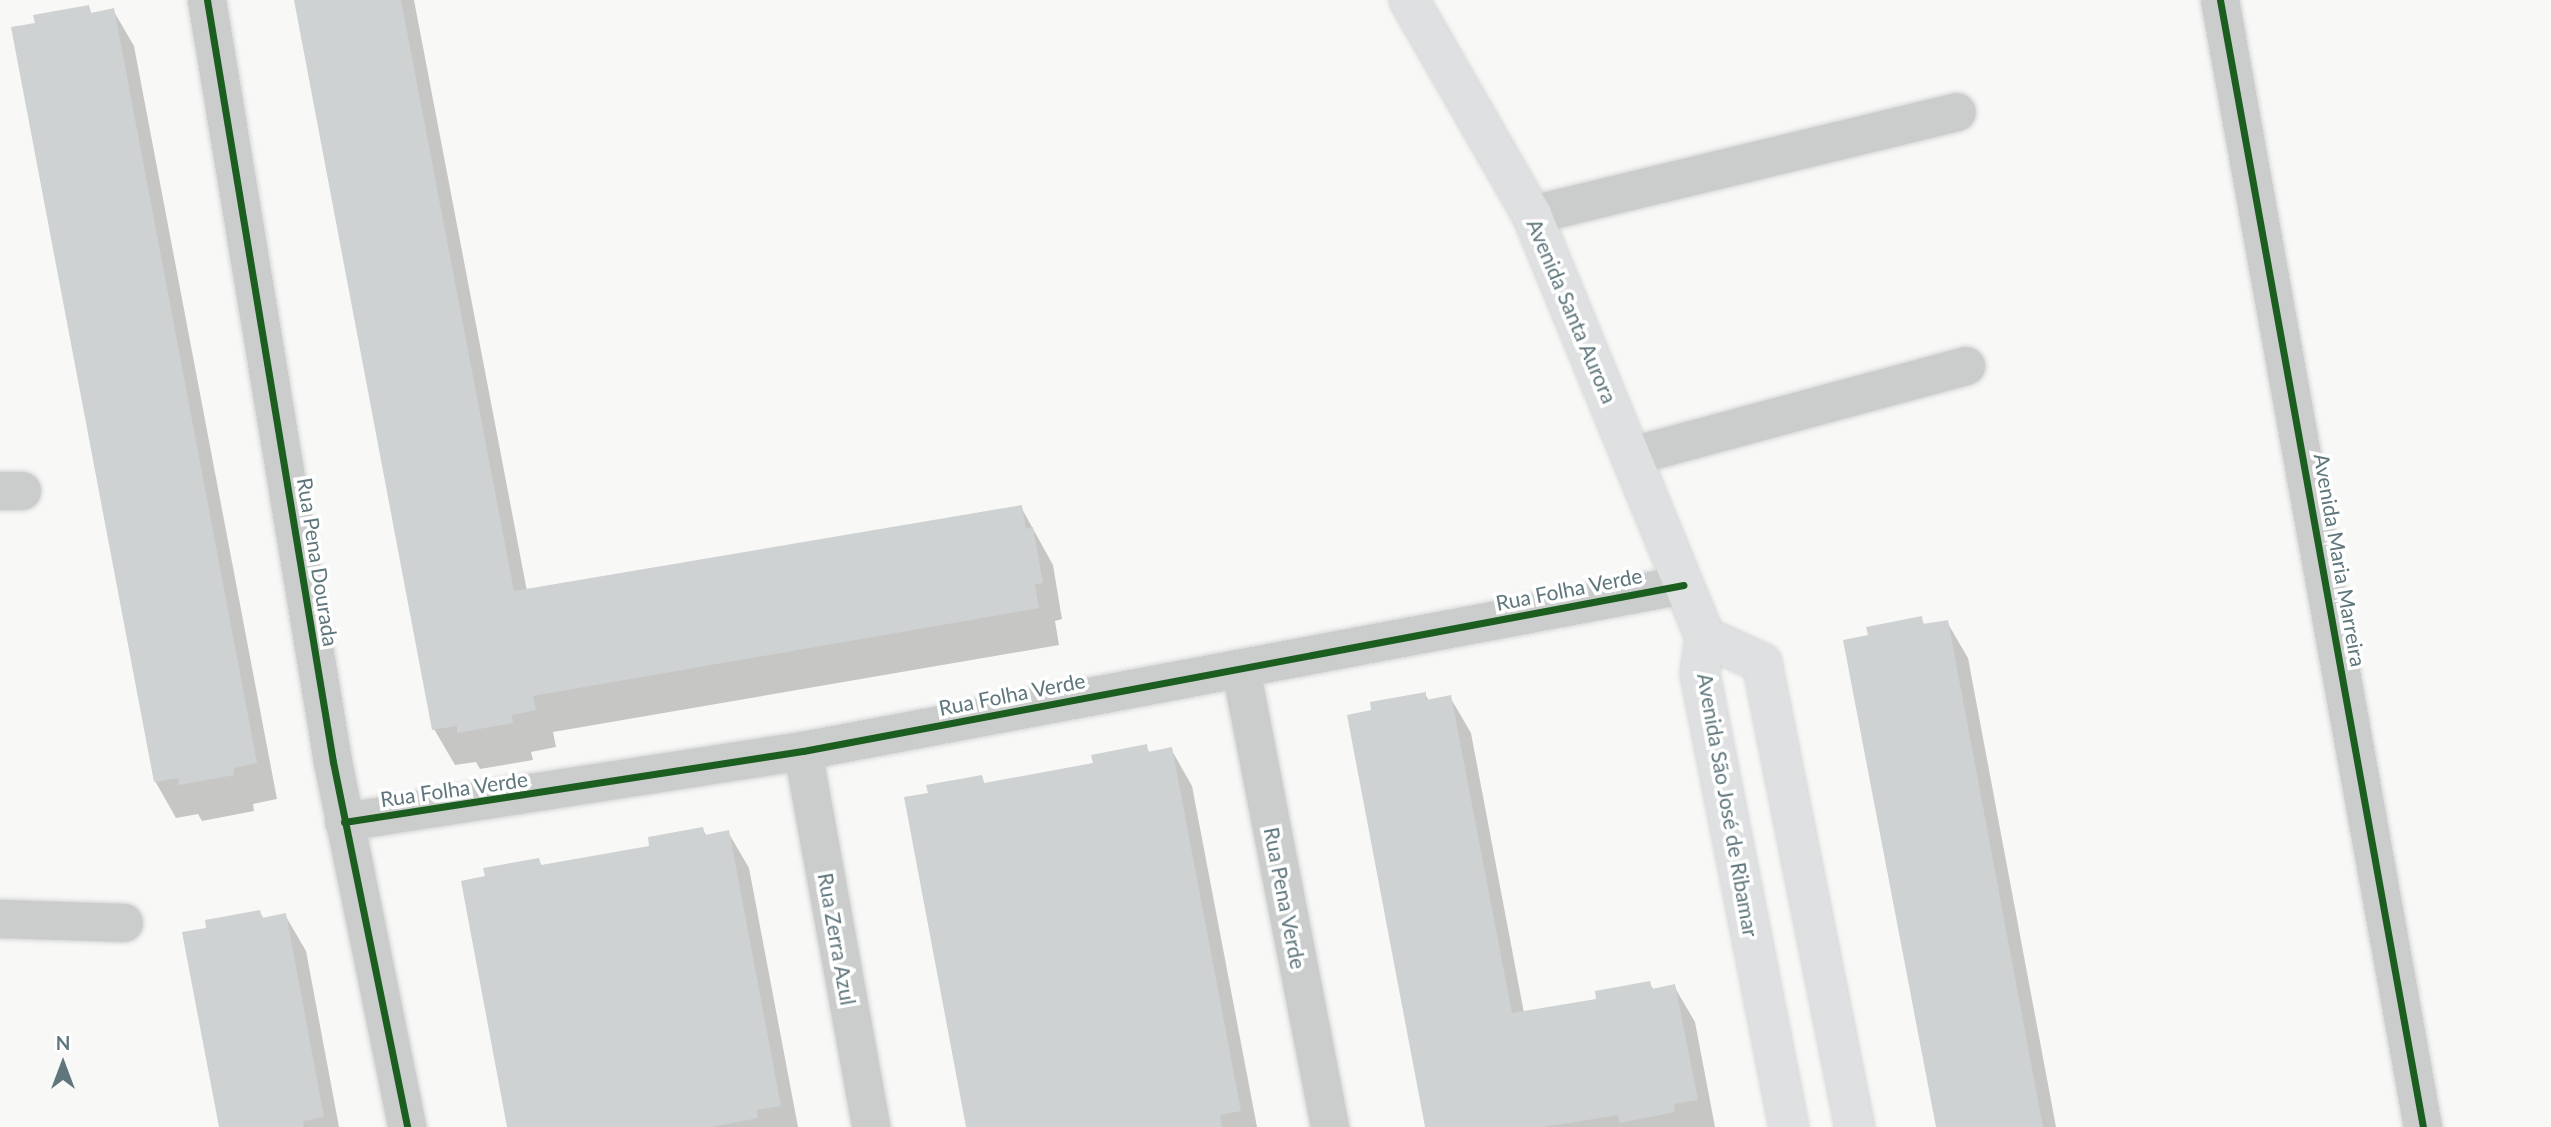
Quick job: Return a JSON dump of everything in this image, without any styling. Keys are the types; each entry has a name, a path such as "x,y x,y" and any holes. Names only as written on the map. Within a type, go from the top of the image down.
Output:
{"street":[{"name":"Rua Pena Dourada","path":"207,0 344,822 407,1127"},
{"name":"Avenida Santa Aurora","path":"1409,0 1532,215 1705,636"},
{"name":"Avenida Maria Marreira","path":"2220,0 2423,1127"},
{"path":"1532,215 1957,113"},
{"path":"1633,456 1966,366"},
{"name":"Rua Folha Verde","path":"344,822 803,751 1684,585"},
{"name":"Avenida São José de Ribamar","path":"1789,1127 1700,674 1705,636 1762,663 1854,1127"},
{"name":"Rua Pena Verde","path":"1241,669 1330,1127"},
{"name":"Rua Zerra Azul","path":"803,751 871,1127"},
{"path":"0,919 124,923"}],"building":[{"path":"294,0 401,0 514,591 1022,505 1026,529 1033,527 1043,583 1035,584 1039,608 533,696 536,710 512,715 513,723 457,733 457,726 432,730"},
{"path":"89,5 91,13 114,8 257,763 234,768 234,775 179,785 178,778 154,782 11,27 35,23 33,15"},
{"path":"1922,616 1923,624 1948,620 2043,1127 1936,1127 1843,640 1868,635 1866,627"},
{"path":"1426,692 1426,700 1451,695 1512,1013 1596,999 1595,991 1650,981 1652,989 1675,984 1698,1100 1674,1104 1675,1112 1620,1123 1618,1115 1544,1127 1425,1127 1347,715 1371,710 1370,702"},
{"path":"1147,744 1148,752 1172,747 1241,1111 1220,1115 1222,1127 966,1127 904,797 928,793 926,785 982,775 984,783 1093,763 1091,755"},
{"path":"703,827 705,835 729,830 781,1106 757,1110 758,1118 711,1127 507,1127 461,881 485,876 483,868 539,858 541,865 649,846 648,837"},
{"path":"260,910 262,918 286,913 324,1117 303,1121 304,1127 219,1127 182,932 206,928 205,920"}],"cycle path":[{"path":"207,0 333,762 407,1127"},
{"path":"2220,0 2423,1127"},
{"path":"344,822 803,751 1683,585"}]}
